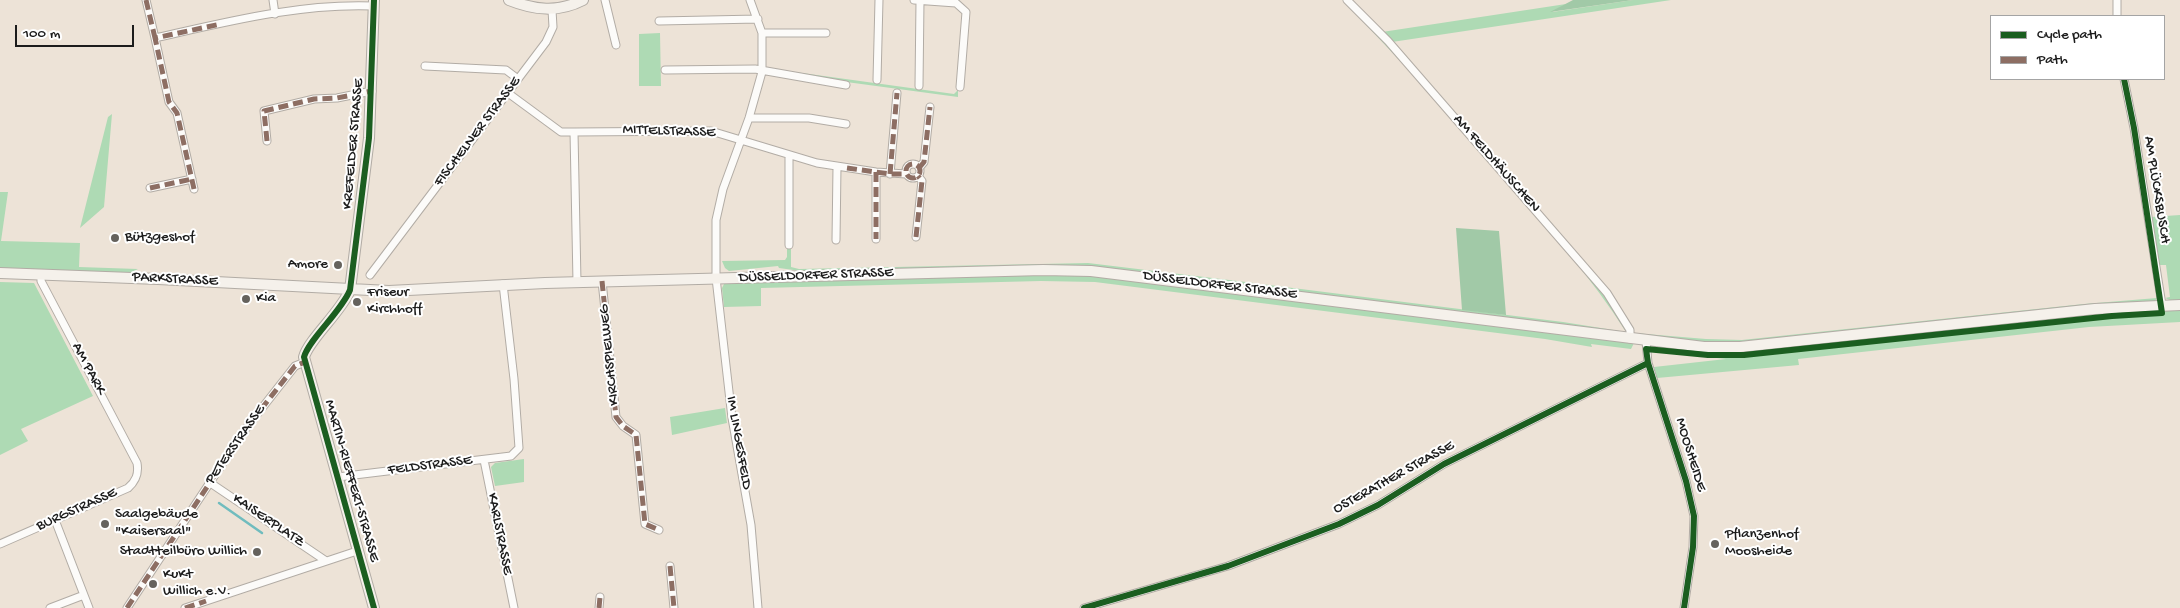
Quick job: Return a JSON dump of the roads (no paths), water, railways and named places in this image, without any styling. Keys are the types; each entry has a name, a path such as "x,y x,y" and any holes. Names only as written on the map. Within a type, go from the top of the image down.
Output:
{"main road":[{"path":"509,0 538,9 552,10 583,0"},
{"name":"KREFELDER STRASSE","path":"350,290 369,138 374,3"},
{"name":"DÜSSELDORFER STRASSE","path":"350,290 402,291 504,284 716,278 1043,270 1091,271 1704,347 1740,347 2086,310 2180,305"},
{"name":"PARKSTRASSE","path":"0,273 350,290"},
{"name":"PETERSTRASSE","path":"305,362 306,352 342,305 350,290"},
{"name":"MARTIN-RIEFFERT-STRASSE","path":"305,362 374,608"}],"street":[{"path":"146,0 169,102 177,113 194,190"},
{"path":"273,0 275,14"},
{"path":"605,0 616,45"},
{"name":"IM LINGESFELD","path":"750,0 762,32 764,59 749,118 722,189 716,220 716,278 732,418 752,524 758,608"},
{"path":"877,80 879,0"},
{"path":"914,0 956,3 966,12 960,87"},
{"path":"919,86 920,0"},
{"name":"AM FELDHÄUSCHEN","path":"1347,0 1388,41 1607,293 1630,330 1630,339"},
{"path":"2117,0 2117,15"},
{"path":"154,38 275,14 341,5 374,3"},
{"name":"FISCHELNER STRASSE","path":"370,275 546,42 553,27 552,10"},
{"path":"659,21 758,19"},
{"path":"762,32 826,33"},
{"path":"424,66 506,70 518,79"},
{"path":"665,70 755,69 762,72 846,85"},
{"name":"AM PLÜCKSBUSCH","path":"2124,80 2134,128 2162,305"},
{"path":"267,141 264,110 314,99 337,98 372,92"},
{"name":"MITTELSTRASSE","path":"508,93 560,132 711,131 790,156 837,167 890,174 906,174 912,178 919,172 916,165 909,165 906,168 906,174"},
{"path":"890,174 897,93"},
{"path":"916,237 922,181 919,172 924,162 930,107"},
{"path":"749,118 809,118 846,124"},
{"path":"574,132 577,282"},
{"path":"789,245 790,156"},
{"path":"836,240 837,167"},
{"path":"876,172 876,239"},
{"path":"150,188 192,179"},
{"name":"AM PARK","path":"41,274 41,280 137,463"},
{"name":"KIRCHSPIELWEG","path":"602,281 616,416 623,426 636,435 645,524 659,530"},
{"name":"FELDSTRASSE","path":"338,477 511,456 519,448 504,284"},
{"name":"MOOSHEIDE","path":"1646,341 1648,363 1686,481 1694,516 1692,551 1684,608"},
{"name":"PETERSTRASSE","path":"127,608 251,420 295,366 305,362"},
{"name":"OSTERATHER STRASSE","path":"1084,608 1220,568 1340,524 1378,505 1444,464 1648,363"},
{"name":"KARLSTRASSE","path":"484,460 514,608"},
{"name":"BURGSTRASSE","path":"0,544 128,488 137,478 137,463"},
{"name":"KAISERPLATZ","path":"209,482 326,561"},
{"path":"55,520 89,608"},
{"path":"184,608 357,551"},
{"path":"670,566 674,608"},
{"path":"50,608 84,595"},
{"path":"599,608 600,597"}],"waterway":[{"path":"219,503 262,533"}],"place":[{"name":"Bützgeshof","path":"115,238"},
{"name":"Amore","path":"338,265"},
{"name":"Kia","path":"246,299"},
{"name":"Friseur Kirchhoff","path":"357,302"},
{"name":"Saalgebäude \"Kaisersaal\"","path":"105,524"},
{"name":"Pflanzenhof Moosheide","path":"1715,544"},
{"name":"Stadtteilbüro Willich","path":"257,552"},
{"name":"KuKt Willich e.V.","path":"153,584"}]}
